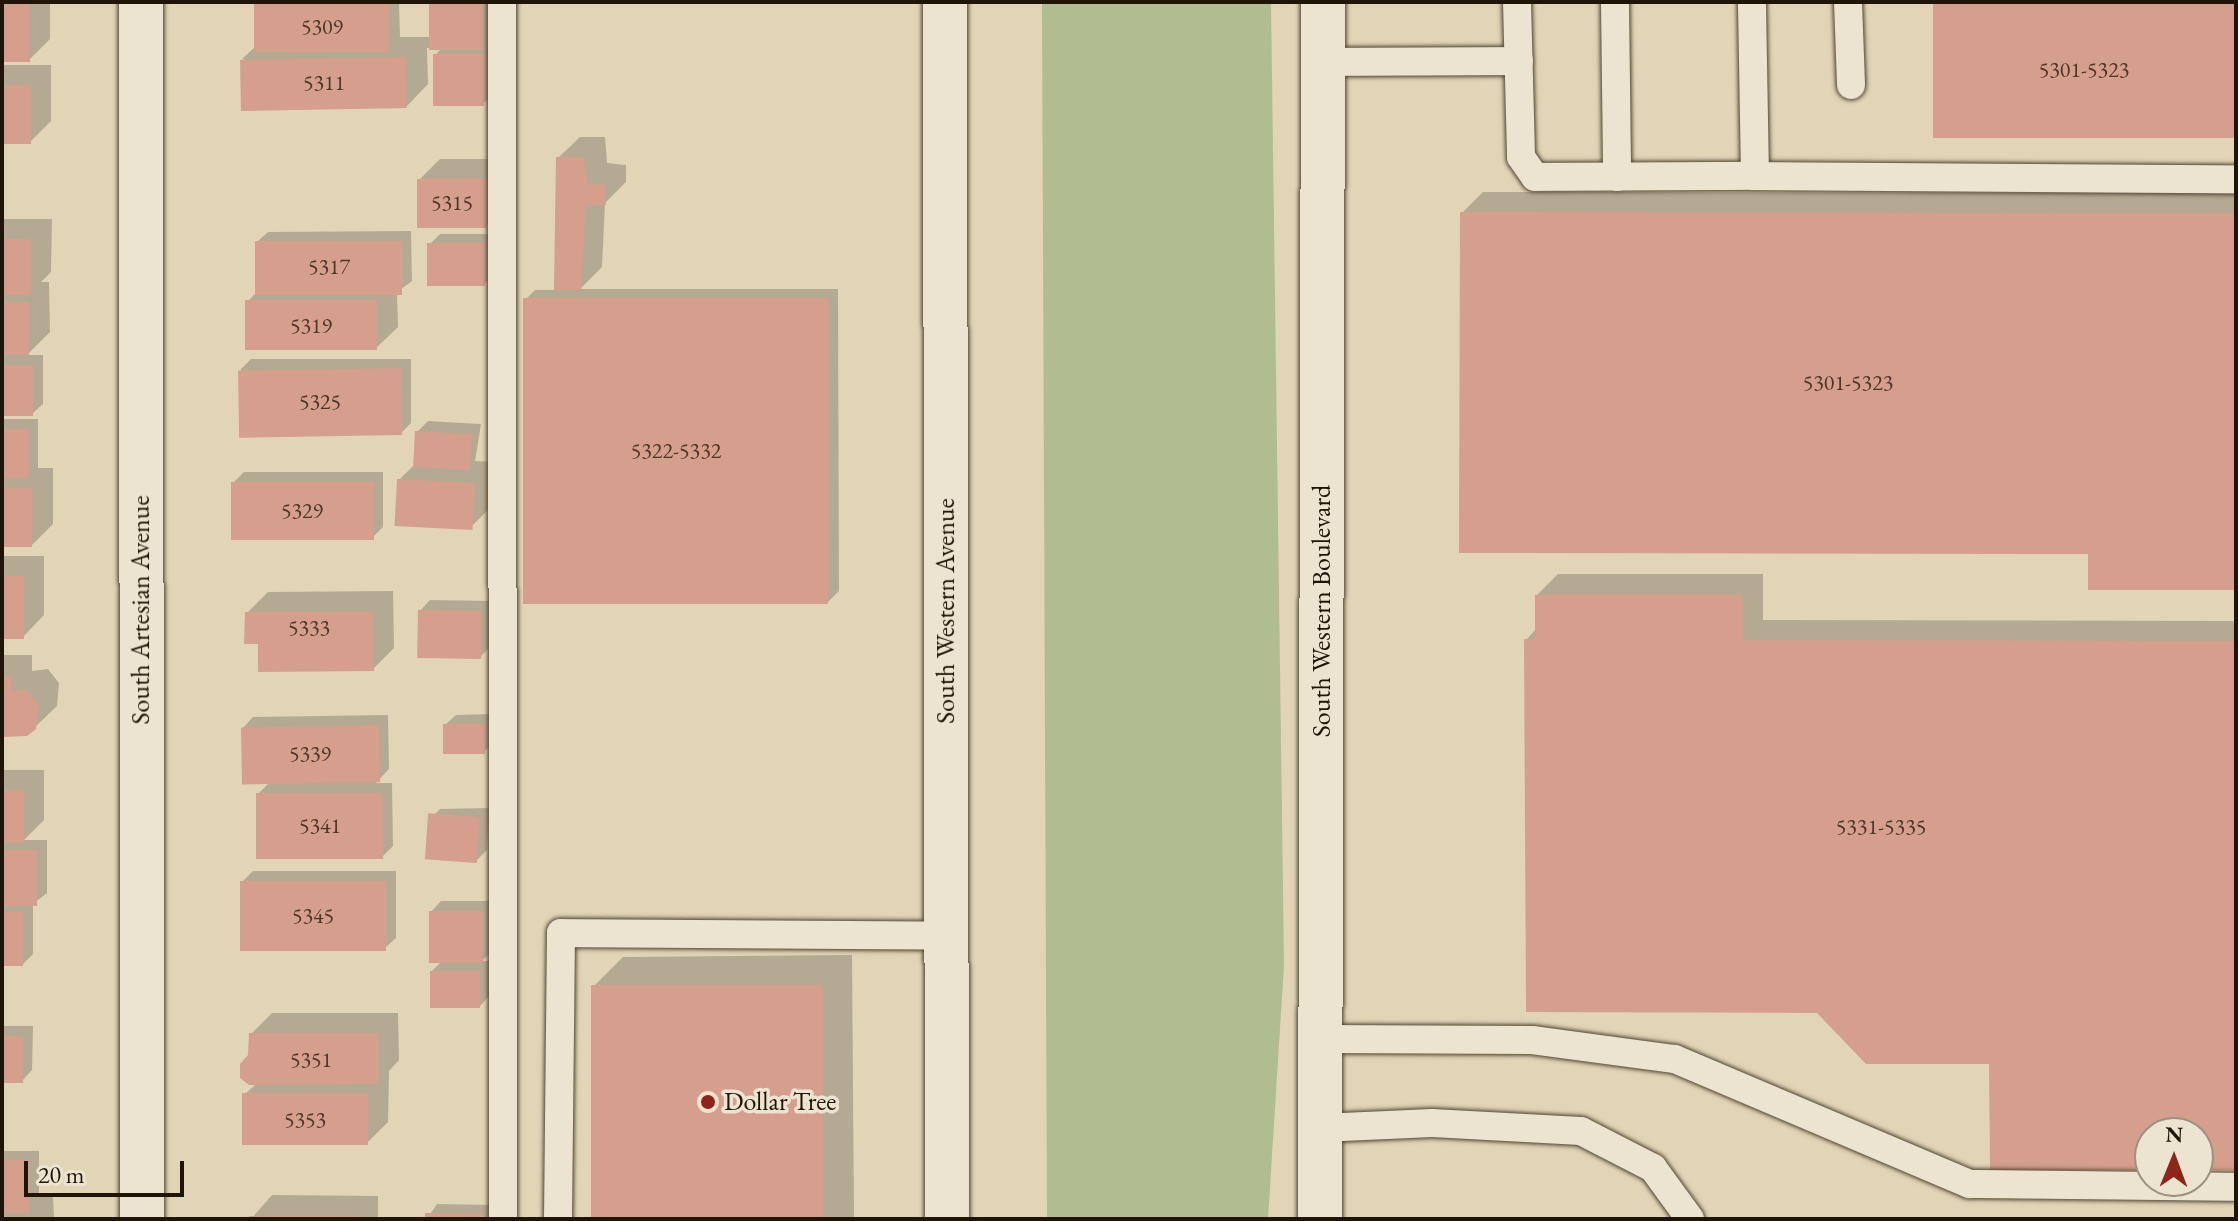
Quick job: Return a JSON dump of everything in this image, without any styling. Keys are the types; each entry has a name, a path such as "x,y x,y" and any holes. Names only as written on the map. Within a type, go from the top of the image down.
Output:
{"street":[{"name":"South Artesian Avenue","path":"141,2 142,1219"},
{"name":"South Western Avenue","path":"945,2 947,1219"},
{"name":"South Western Boulevard","path":"1320,1219 1323,2"}],"lane":[{"path":"502,2 503,1219"},
{"path":"1517,2 1521,157 1535,177 2236,179"},
{"path":"1615,2 1617,177"},
{"path":"1752,2 1755,176"},
{"path":"1848,2 1851,85"},
{"path":"1323,62 1519,61"},
{"path":"558,1219 561,933 947,936"},
{"path":"1321,1039 1532,1040 1675,1059 1970,1184 2236,1187"},
{"path":"1320,1128 1432,1123 1581,1131 1653,1168 1690,1219"}],"green space":[{"path":"1042,2 1271,2 1284,965 1268,1219 1047,1219"}],"building":[{"path":"254,2 389,2 389,52 254,52"},
{"path":"429,2 483,2 483,50 429,50"},
{"path":"1933,2 2236,2 2236,138 1933,138"},
{"path":"2,3 30,3 30,62 2,62"},
{"path":"433,54 484,54 484,106 433,106"},
{"path":"406,57 407,108 241,111 240,60"},
{"path":"2,85 31,85 31,144 2,144"},
{"path":"556,157 584,157 587,184 605,185 606,205 586,205 581,290 554,291"},
{"path":"417,179 487,179 487,228 417,228"},
{"path":"1460,212 2236,213 2236,590 2088,590 2088,554 1459,553"},
{"path":"2,239 31,239 31,295 2,295"},
{"path":"255,241 402,241 402,295 255,295"},
{"path":"427,243 485,243 485,286 427,286"},
{"path":"523,298 828,298 828,604 523,604"},
{"path":"245,300 377,300 377,350 245,350"},
{"path":"2,302 29,302 29,355 2,355"},
{"path":"2,365 33,365 33,416 2,416"},
{"path":"401,368 402,435 239,438 238,371"},
{"path":"2,429 28,429 28,478 2,478"},
{"path":"415,431 472,434 470,470 413,467"},
{"path":"397,479 475,483 472,530 395,526"},
{"path":"231,482 374,482 374,540 231,540"},
{"path":"2,488 32,488 32,547 2,547"},
{"path":"2,576 24,576 24,639 2,639"},
{"path":"1535,595 1743,595 1743,640 2236,641 2236,1170 2214,1170 2214,1117 2134,1117 2134,1170 1990,1170 1989,1064 1866,1064 1817,1013 1526,1012 1524,639 1535,639"},
{"path":"418,610 482,611 481,659 417,658"},
{"path":"245,612 373,612 374,671 258,672 258,644 244,644"},
{"path":"2,676 11,676 12,691 26,689 39,705 36,729 27,736 2,737"},
{"path":"443,724 485,724 485,754 443,754"},
{"path":"379,725 380,782 242,784 241,727"},
{"path":"2,790 24,790 24,843 2,843"},
{"path":"256,793 383,793 383,859 256,859"},
{"path":"428,813 480,817 477,863 425,859"},
{"path":"2,850 37,850 37,906 2,906"},
{"path":"240,881 386,881 386,951 240,951"},
{"path":"429,911 483,911 483,963 429,963"},
{"path":"2,912 23,912 23,966 2,966"},
{"path":"430,971 480,971 480,1008 430,1008"},
{"name":"Dollar Tree","path":"591,985 823,985 823,1219 591,1219"},
{"path":"249,1033 378,1033 378,1084 249,1085 240,1078 240,1064 248,1055"},
{"path":"2,1036 23,1036 23,1083 2,1083"},
{"path":"242,1093 368,1093 368,1145 242,1145"},
{"path":"2,1160 29,1160 29,1213 2,1213"},
{"path":"425,1213 483,1214 484,1219 425,1219"},
{"path":"249,1216 357,1216 357,1219 249,1219"}],"place":[{"name":"Dollar Tree","path":"708,1102"}]}
